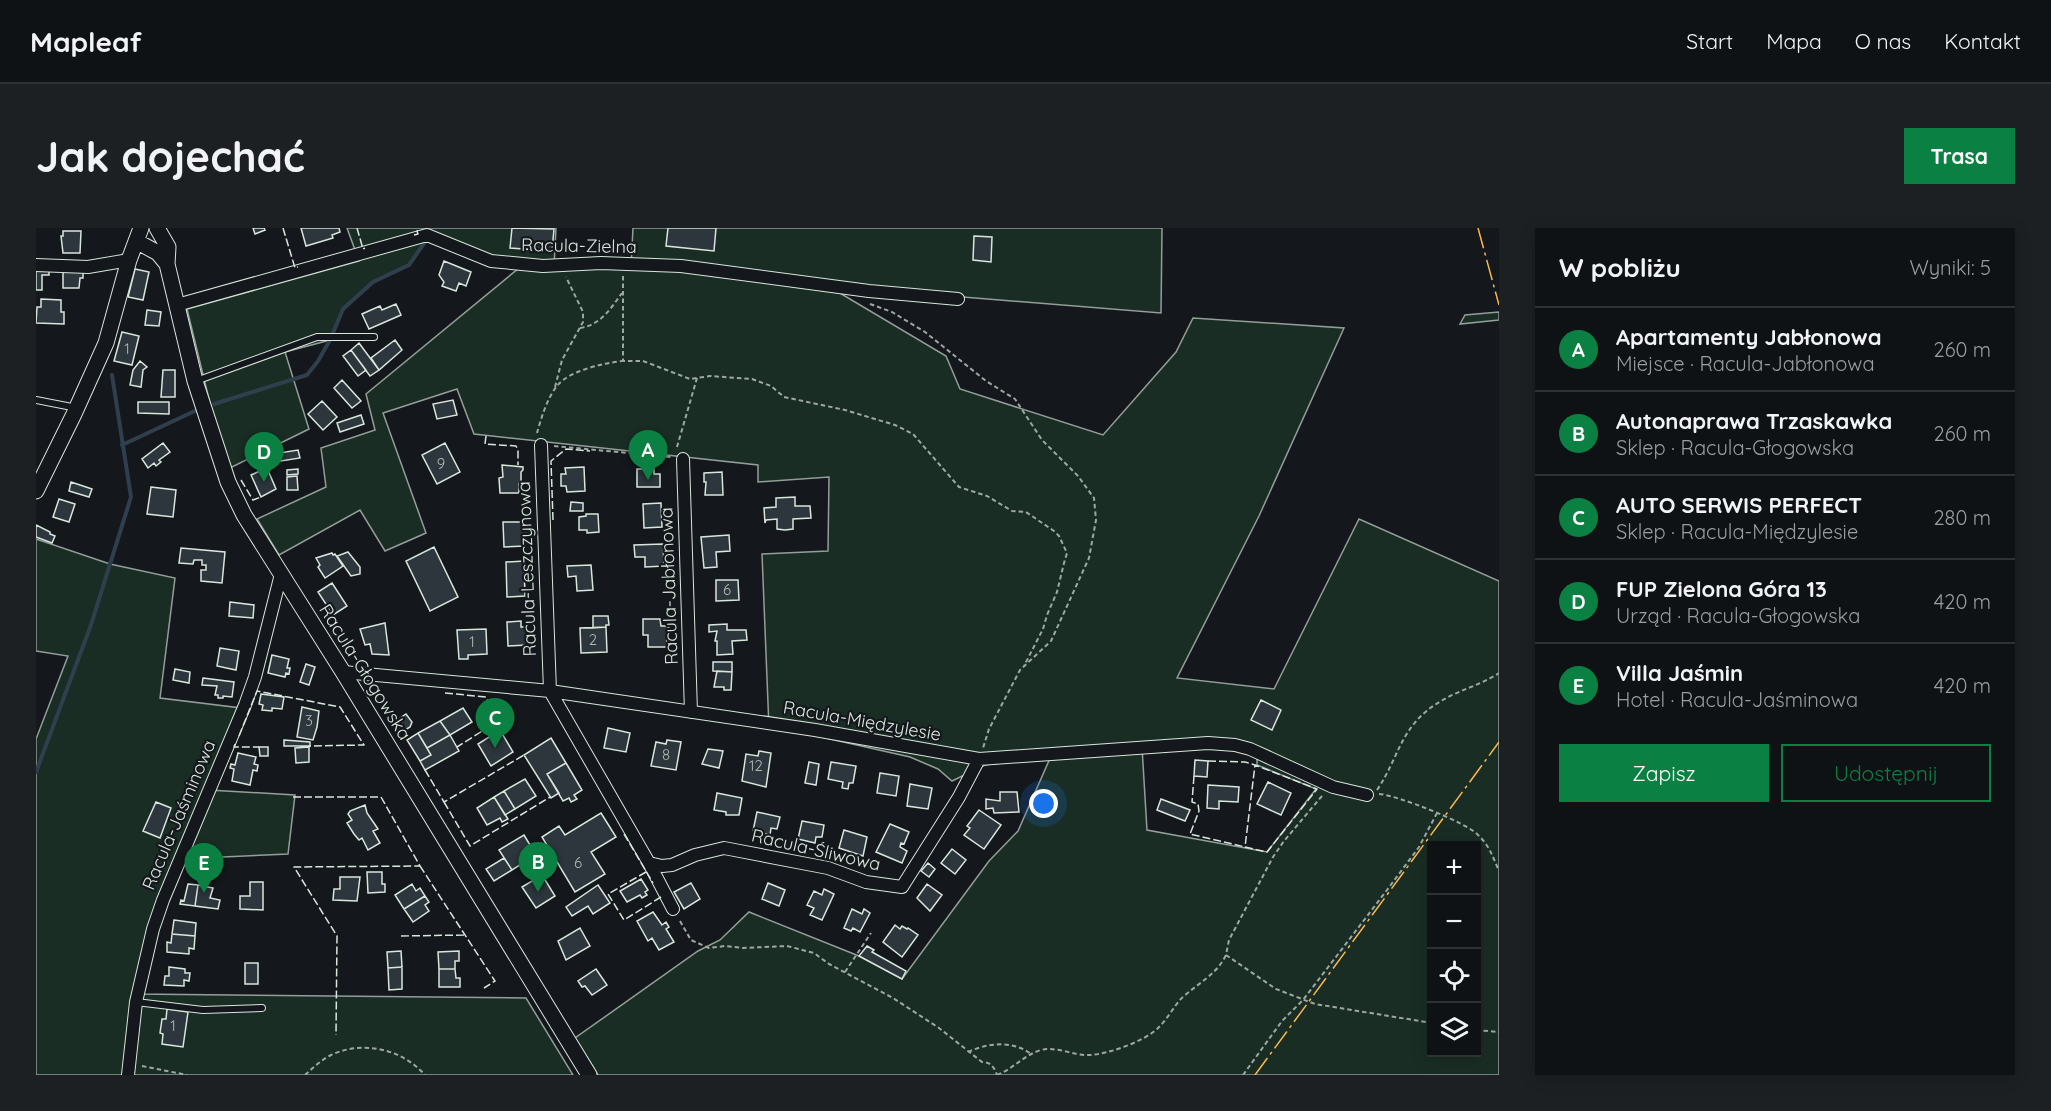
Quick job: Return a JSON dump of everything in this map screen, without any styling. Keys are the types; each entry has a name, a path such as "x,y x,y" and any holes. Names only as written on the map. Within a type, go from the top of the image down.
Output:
{"street":[{"name":"Racula-Głogowska","path":"157,228 168,247 167,264 195,381 228,482 243,515 343,672 589,1075"},
{"path":"36,491 106,343 138,235 167,264"},
{"name":"Racula-Zielna","path":"177,305 431,237 491,261 543,266 624,264 681,266 869,291 958,299"},
{"path":"36,265 88,267 129,260"},
{"name":"Racula-Leszczynowa","path":"541,445 550,691"},
{"name":"Racula-Jabłonowa","path":"679,458 691,712"},
{"name":"Racula-Jaśminowa","path":"128,1070 136,1002 153,929 255,677 280,574"},
{"name":"Racula-Międzylesie","path":"343,672 550,691 815,730 979,759 1208,743 1235,745 1250,749 1333,787 1367,795"},
{"path":"550,691 673,909"},
{"name":"Racula-Śliwowa","path":"649,863 662,866 672,865 695,855 724,848 828,868 866,882 902,887 959,797 979,759"}],"lane":[{"path":"195,381 317,337 374,337"},
{"path":"36,400 77,408"},
{"path":"136,1002 203,1010 262,1008"}],"path":[{"path":"623,361 624,264"},
{"path":"567,265 566,276 569,287 583,312 580,328 562,360 554,390 536,435 541,445 679,458 678,442 697,378"},
{"path":"580,328 591,326 602,318 622,292"},
{"path":"865,303 892,312 925,332 986,381 1015,399 1042,440 1078,476 1094,498 1096,520 1089,558 1051,641 1024,666"},
{"path":"554,390 558,383 584,370 603,363 623,361 643,361 690,379 730,376 761,381 784,397 877,418 903,428 913,434 959,488 987,496 1012,511 1026,512 1054,531 1059,536 1066,553 1061,577 1043,629 989,729 979,759"},
{"path":"1367,795 1378,790 1400,744 1425,712 1454,694 1499,674"},
{"path":"673,909 691,940 709,948 787,946 814,953 893,998 939,1028 982,1062 987,1062 994,1067 997,1075 1008,1071 1031,1054 1045,1049 1089,1056 1148,1037 1166,1019 1182,997 1216,972 1226,955 1229,940 1273,857 1319,799 1333,787"},
{"path":"1367,795 1382,794 1455,820 1477,833 1490,849 1499,871"},
{"path":"1243,1075 1282,1021 1303,1000 1419,847 1437,813"},
{"path":"844,972 871,933"},
{"path":"1226,955 1276,988 1303,1000 1315,1004 1427,1022"},
{"path":"1481,1030 1499,1032"},
{"path":"968,1052 979,1047 1005,1045 1023,1048 1031,1054"},
{"path":"305,1075 331,1055 353,1049 368,1048 397,1054 410,1060 425,1075"},
{"path":"128,1070 187,1075"}],"green space":[{"path":"347,228 556,228 554,267 631,267 633,228 1162,228 1161,313 828,286 946,356 960,389 1103,435 1176,352 1193,318 1344,328 1259,516 1177,678 1274,689 1359,519 1499,581 1499,1075 598,1075 575,1038 698,951 720,940 749,912 859,956 902,979 989,861 1018,831 1051,756 985,765 952,781 938,769 910,757 808,734 769,728 762,554 828,551 829,477 758,482 758,465 474,434 457,389 383,413 426,533 385,551 360,510 279,555 257,519 326,487 321,448 375,430 366,394 519,268 429,237 409,265 373,282 343,308 330,340 285,352 309,429 230,468 216,428 187,309 359,261","holes":["1231,745 1257,756 1257,765 1316,789 1267,852 1147,830 1142,747"]},
{"path":"1499,312 1499,320 1460,324 1465,315"},
{"path":"36,539 110,564 175,578 160,698 241,708 209,790 295,795 288,854 178,859 135,994 526,998 573,1075 36,1075 36,739 68,656 36,651"}],"building":[{"path":"253,228 264,228 265,230 255,234"},
{"path":"301,228 339,228 340,232 332,235 333,238 306,246"},
{"path":"512,228 554,229 552,251 510,248"},
{"path":"668,228 716,228 714,251 666,246"},
{"path":"63,231 81,231 80,253 63,253 61,236 63,236"},
{"path":"974,236 992,237 991,262 973,260"},
{"path":"444,261 471,272 466,286 459,283 456,291 442,286 444,282 439,275"},
{"path":"36,268 49,269 49,275 42,275 42,290 36,290"},
{"path":"63,269 83,270 79,288 63,288"},
{"path":"135,269 149,272 143,300 128,297"},
{"path":"41,299 61,300 64,324 36,323 37,307 41,307"},
{"path":"396,304 401,315 369,329 362,314 380,306 382,310"},
{"path":"147,310 161,312 159,326 145,325"},
{"path":"122,332 139,336 132,365 114,361"},
{"path":"395,340 402,350 379,370 371,358"},
{"path":"359,343 379,370 370,376 351,350"},
{"path":"351,350 366,370 358,376 343,356"},
{"path":"140,361 147,367 143,370 141,387 130,385 133,370"},
{"path":"163,370 175,370 175,397 161,397"},
{"path":"342,380 361,401 352,408 334,388"},
{"path":"453,400 457,415 437,419 433,404"},
{"path":"322,401 337,417 323,430 308,414"},
{"path":"138,402 169,402 169,414 138,413"},
{"path":"361,415 364,424 340,432 337,423"},
{"path":"163,443 170,452 159,460 161,462 156,466 154,463 148,468 142,459"},
{"path":"445,443 460,472 437,484 422,455"},
{"path":"298,450 300,458 281,461 279,453"},
{"path":"502,465 523,467 519,493 500,493 499,478 503,477"},
{"path":"584,467 585,491 567,492 566,486 561,486 561,474 566,474 565,468"},
{"path":"267,468 276,489 261,497 251,475"},
{"path":"298,469 298,474 287,475 287,470"},
{"path":"637,469 654,469 654,474 660,474 660,487 637,487"},
{"path":"722,472 723,495 705,495 704,473"},
{"path":"297,476 298,490 287,490 287,477"},
{"path":"71,482 92,489 89,497 69,491"},
{"path":"151,487 176,490 173,517 147,514"},
{"path":"795,497 795,506 810,506 811,518 793,519 793,529 785,530 777,529 777,519 766,520 765,523 764,508 776,507 776,498"},
{"path":"59,499 75,504 69,522 53,517"},
{"path":"571,502 583,503 583,511 570,511"},
{"path":"661,503 662,527 644,528 643,504"},
{"path":"586,514 598,514 599,532 587,533 587,530 579,530 579,517 586,516"},
{"path":"503,522 523,522 523,528 531,528 532,534 523,535 524,546 504,547"},
{"path":"36,525 55,536 52,543 36,537"},
{"path":"729,535 730,551 716,552 717,567 704,568 701,537"},
{"path":"663,544 664,566 645,567 645,557 635,557 634,545"},
{"path":"434,547 458,597 430,611 406,561"},
{"path":"181,548 225,552 222,583 201,581 201,570 206,570 206,565 202,565 202,560 194,560 193,564 179,563"},
{"path":"348,552 360,567 360,574 351,576 337,556"},
{"path":"332,553 343,566 325,578 318,567 320,565 316,558"},
{"path":"524,561 525,596 507,597 506,562"},
{"path":"591,565 593,590 577,591 576,576 568,577 567,566"},
{"path":"716,580 738,580 739,600 716,601"},
{"path":"332,583 347,606 333,615 318,592"},
{"path":"230,602 254,605 253,618 229,616"},
{"path":"593,616 608,616 609,625 593,628"},
{"path":"643,619 660,619 661,626 667,626 670,629 670,634 667,636 667,647 648,647 648,635 643,635"},
{"path":"521,621 521,627 527,627 527,645 508,646 507,622"},
{"path":"385,623 389,655 372,654 370,644 365,645 360,629"},
{"path":"727,624 727,630 746,630 747,640 732,641 733,654 717,655 717,641 715,641 717,631 709,632 709,625"},
{"path":"606,627 607,652 581,653 580,628"},
{"path":"486,629 487,654 468,655 468,659 459,659 457,630"},
{"path":"220,648 239,651 236,670 217,666"},
{"path":"272,655 289,659 287,668 290,668 289,674 286,673 285,677 268,673"},
{"path":"713,662 732,662 732,672 713,671"},
{"path":"306,664 315,667 309,685 300,682"},
{"path":"175,669 190,672 189,683 173,680"},
{"path":"717,671 732,672 731,690 714,687"},
{"path":"203,678 234,682 232,697 218,698 218,695 215,695 217,686 202,685"},
{"path":"261,694 284,697 282,709 262,710 263,705 259,704"},
{"path":"1261,700 1281,710 1272,730 1251,720"},
{"path":"302,707 319,711 313,740 297,737"},
{"path":"463,708 472,722 450,735 440,721"},
{"path":"406,714 412,722 410,727 402,732 396,721"},
{"path":"440,721 450,735 427,748 418,733"},
{"path":"608,728 630,733 626,752 604,748"},
{"path":"500,730 513,752 491,766 478,744"},
{"path":"418,733 431,755 420,761 407,740"},
{"path":"450,735 459,751 425,770 420,761 431,755 427,748"},
{"path":"551,738 566,763 547,774 559,793 551,798 524,755"},
{"path":"284,740 310,742 310,746 284,746"},
{"path":"667,740 681,742 676,770 651,766 656,742 666,744"},
{"path":"259,747 268,747 268,756 260,756"},
{"path":"309,747 309,762 296,763 295,748"},
{"path":"708,749 723,751 719,768 702,764"},
{"path":"759,751 771,753 766,787 742,781 746,754 758,756"},
{"path":"238,753 256,757 254,764 258,765 257,771 253,770 250,785 232,781 234,769 230,768 231,764 235,765"},
{"path":"1195,760 1208,761 1207,777 1194,776"},
{"path":"809,762 819,764 816,785 805,783"},
{"path":"831,762 856,766 853,783 849,783 848,789 842,788 843,782 828,779"},
{"path":"566,763 582,790 574,795 577,799 571,802 569,798 563,801 547,774"},
{"path":"880,773 899,776 896,796 877,793"},
{"path":"525,779 536,796 515,809 504,791"},
{"path":"1268,782 1291,793 1281,815 1257,804"},
{"path":"910,784 932,788 928,809 907,806"},
{"path":"1208,785 1239,787 1238,802 1219,801 1219,809 1207,808"},
{"path":"504,791 515,809 505,815 494,797"},
{"path":"1000,792 1017,792 1019,812 994,813 993,808 986,809 986,799 1000,801"},
{"path":"717,793 742,798 739,815 726,815 726,812 714,810"},
{"path":"494,797 508,819 502,822 500,818 487,825 477,808"},
{"path":"1161,799 1190,810 1185,821 1157,810"},
{"path":"156,802 171,808 160,838 143,831"},
{"path":"365,805 367,813 378,829 373,831 380,843 368,850 362,838 359,840 347,823 352,820 348,814 350,811"},
{"path":"979,810 1001,825 984,849 964,835 970,828 967,826"},
{"path":"757,812 780,817 777,829 771,828 770,835 753,831"},
{"path":"601,813 616,837 591,852 605,874 575,892 542,837 559,826 565,835"},
{"path":"802,821 824,825 822,837 816,837 815,843 798,839"},
{"path":"890,824 909,832 904,844 901,843 900,847 907,851 902,863 876,852"},
{"path":"844,830 867,837 863,856 839,848"},
{"path":"524,835 536,855 512,870 499,850"},
{"path":"952,849 966,860 955,874 941,863"},
{"path":"504,858 512,870 494,881 486,869"},
{"path":"928,863 935,869 929,877 921,871"},
{"path":"367,872 382,872 385,892 368,893"},
{"path":"542,875 555,896 536,908 522,887"},
{"path":"340,877 360,877 357,901 333,900 334,889 340,889"},
{"path":"641,879 648,890 645,892 647,895 642,898 640,895 627,902 620,891"},
{"path":"250,882 263,882 263,910 240,909 240,896 250,896"},
{"path":"691,883 700,899 684,909 674,892"},
{"path":"768,883 785,890 779,906 762,899"},
{"path":"188,884 198,885 195,906 180,904 181,900 184,901"},
{"path":"412,884 416,891 420,888 425,896 404,909 395,895"},
{"path":"927,884 942,895 930,911 917,898"},
{"path":"198,885 213,888 210,898 220,900 218,909 195,906"},
{"path":"598,885 610,903 593,914 588,906 572,916 566,907"},
{"path":"824,889 834,894 822,920 810,915 814,908 807,905 814,891 822,895"},
{"path":"425,896 429,902 425,905 429,911 413,922 404,909"},
{"path":"852,909 862,914 864,909 870,913 860,932 853,928 851,931 844,928"},
{"path":"653,912 662,925 666,922 669,927 666,929 674,942 659,950 652,938 648,941 637,921"},
{"path":"174,920 196,923 195,936 172,934"},
{"path":"895,925 900,929 902,926 908,928 918,935 902,957 883,942"},
{"path":"580,928 590,946 566,960 558,941"},
{"path":"172,934 195,936 194,949 189,948 189,954 167,952 167,942 171,943"},
{"path":"867,946 874,950 872,952 906,971 902,979 859,956"},
{"path":"401,951 402,967 388,968 387,952"},
{"path":"459,951 459,961 455,961 455,969 439,969 438,952"},
{"path":"245,963 258,963 258,984 245,984"},
{"path":"169,967 185,969 185,973 190,973 189,981 184,980 184,986 164,985 165,976 169,976"},
{"path":"402,967 402,989 389,990 388,968"},
{"path":"439,969 455,969 456,978 460,978 460,987 439,987"},
{"path":"596,969 607,985 592,995 578,981"},
{"path":"167,1009 188,1012 183,1047 162,1044 163,1034 160,1033 162,1019 166,1019"}],"waterway":[{"path":"214,404 307,375 330,340 343,309 373,282 409,265 427,239"},
{"path":"36,772 91,625 131,497 112,375"},
{"path":"122,445 197,410"}],"fence":[{"path":"283,228 295,268 298,267"},
{"path":"357,228 363,249 365,248"},
{"path":"414,235 418,234 416,228"},
{"path":"486,436 485,444 516,446 518,465"},
{"path":"553,520 551,461 566,449 590,451"},
{"path":"241,480 253,500 261,497"},
{"path":"239,736 257,691 340,707 364,745 308,746"},
{"path":"445,693 486,697 495,716 503,715 503,718 457,747"},
{"path":"235,744 234,747 259,747"},
{"path":"425,770 444,802 524,755"},
{"path":"1208,761 1245,762 1255,765 1317,789 1267,852 1245,847 1255,765"},
{"path":"1194,776 1192,802 1198,804 1199,811 1190,834 1245,847"},
{"path":"293,797 381,797 420,866 294,867 337,936 336,1035"},
{"path":"444,802 470,846 550,797"},
{"path":"624,834 653,883"},
{"path":"420,866 495,981 484,988"},
{"path":"646,872 608,894 624,920 661,897"},
{"path":"401,936 465,935"}],"power":[{"path":"1478,228 1499,305"},
{"path":"1255,1075 1499,742"}],"place":[{"name":"Apartamenty Jabłonowa","path":"648,480"},
{"name":"FUP Zielona Góra 13","path":"264,482"},
{"name":"AUTO SERWIS PERFECT","path":"495,748"},
{"name":"Autonaprawa Trzaskawka","path":"538,892"},
{"name":"Villa Jaśmin","path":"204,893"}]}
